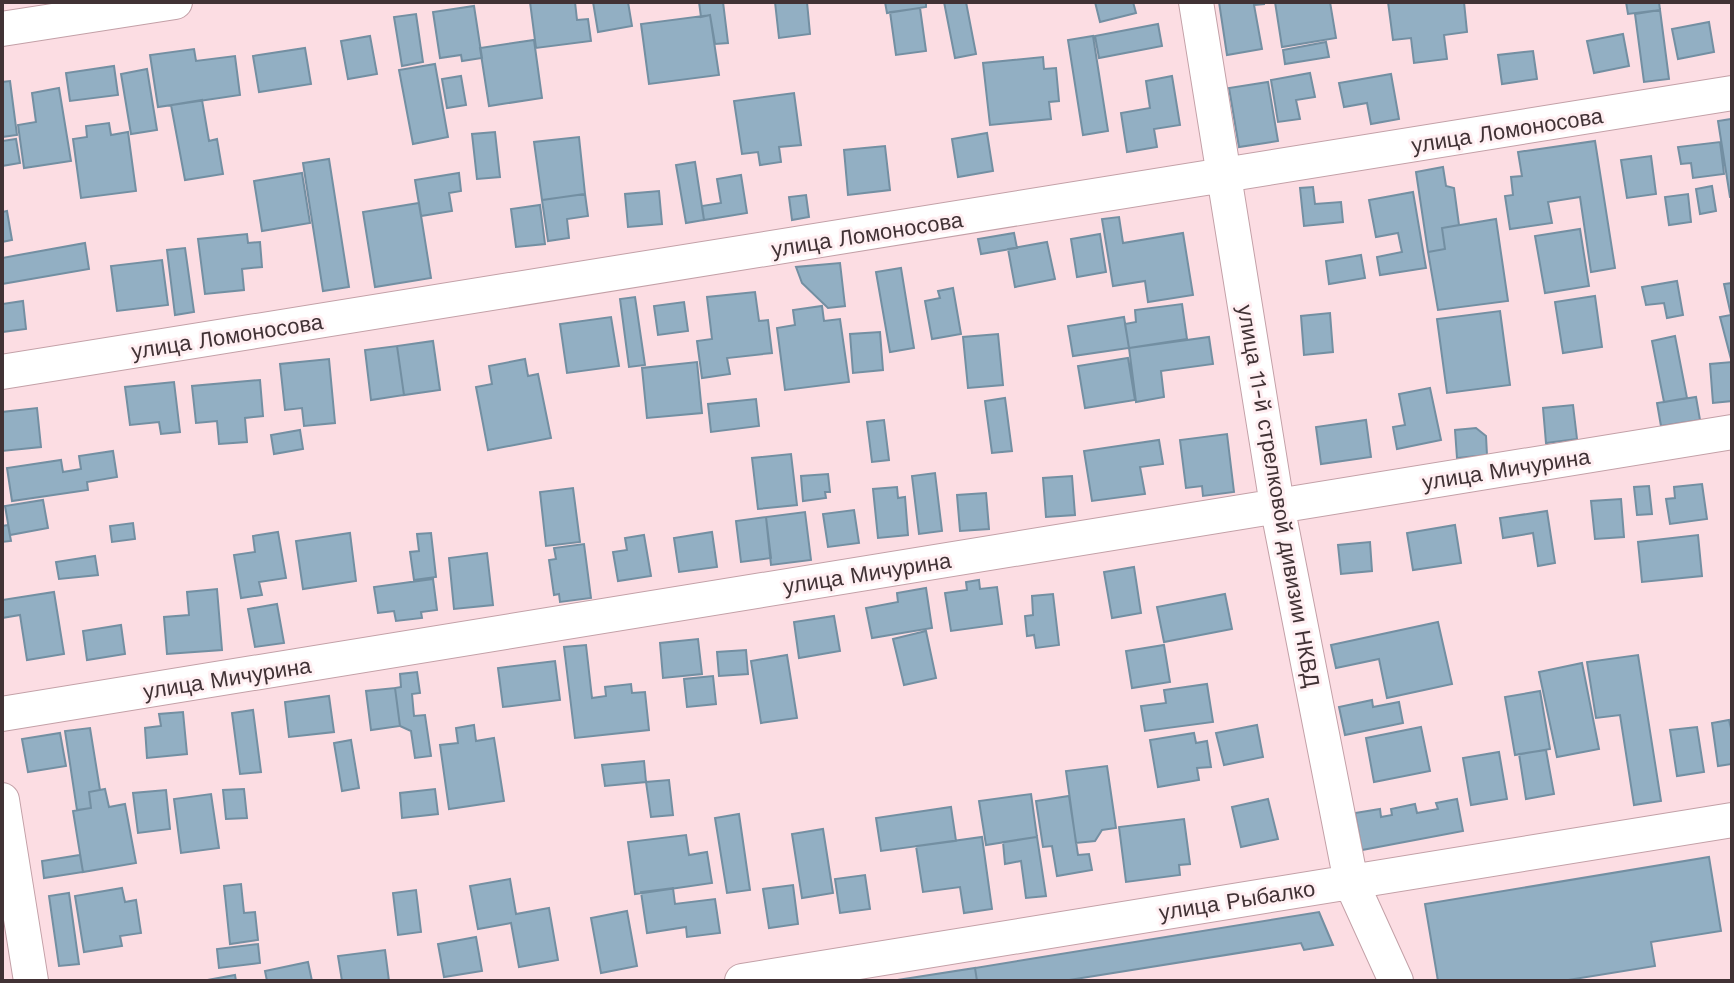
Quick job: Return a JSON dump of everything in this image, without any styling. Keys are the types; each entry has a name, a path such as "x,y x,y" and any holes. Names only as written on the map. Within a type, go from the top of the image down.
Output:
{"street":[{"path":"2,29 175,2"},
{"name":"улица 11-й стрелковой дивизии НКВД","path":"1196,2 1277,505 1351,882 1396,981"},
{"name":"улица Ломоносова","path":"2,372 1732,93"},
{"name":"улица Мичурина","path":"2,714 1732,432"},
{"path":"2,800 31,981"},
{"name":"улица Рыбалко","path":"742,981 1732,820"}],"building":[{"path":"530,2 575,2 577,20 588,19 591,41 536,48"},
{"path":"593,2 628,2 632,26 598,32"},
{"path":"699,2 723,2 728,43 715,44 710,15 701,17"},
{"path":"775,2 807,2 810,34 779,38"},
{"path":"885,2 926,2 926,7 887,13"},
{"path":"944,2 966,2 976,54 955,58"},
{"path":"1095,2 1133,2 1136,13 1100,22"},
{"path":"1219,2 1264,2 1254,5 1262,49 1227,55"},
{"path":"1275,2 1330,2 1336,38 1282,47"},
{"path":"1388,2 1464,2 1467,32 1444,35 1447,59 1414,63 1411,38 1393,40"},
{"path":"1626,2 1659,2 1660,10 1628,14"},
{"path":"474,6 482,58 462,61 461,55 440,58 433,12"},
{"path":"920,8 926,51 896,55 890,12"},
{"path":"1660,10 1669,79 1644,82 1635,14"},
{"path":"416,14 423,62 402,66 394,17"},
{"path":"710,15 719,75 649,84 641,24"},
{"path":"1709,22 1714,52 1678,59 1672,29"},
{"path":"1158,24 1162,46 1099,58 1095,36"},
{"path":"1623,34 1629,66 1594,73 1587,41"},
{"path":"370,36 377,74 348,79 341,41"},
{"path":"1093,36 1108,131 1083,135 1068,40"},
{"path":"534,40 542,98 489,106 480,48"},
{"path":"1326,42 1329,57 1285,64 1283,50"},
{"path":"305,48 311,84 259,92 253,56"},
{"path":"194,49 196,61 235,56 240,95 158,107 150,55"},
{"path":"1533,51 1537,79 1502,84 1498,55"},
{"path":"1043,57 1044,69 1056,68 1059,101 1049,102 1051,119 990,125 983,63"},
{"path":"435,64 448,137 413,144 399,70"},
{"path":"114,66 118,95 70,101 66,73"},
{"path":"147,69 157,130 131,134 121,74"},
{"path":"1310,73 1315,97 1296,100 1300,119 1278,122 1271,80"},
{"path":"1391,74 1399,119 1371,124 1367,103 1344,107 1339,83"},
{"path":"461,76 466,105 447,108 442,79"},
{"path":"1172,76 1180,125 1154,129 1157,147 1127,152 1121,113 1150,108 1146,81"},
{"path":"10,81 17,135 2,137 2,82"},
{"path":"1268,82 1278,141 1239,147 1229,88"},
{"path":"59,88 71,161 24,168 18,125 36,122 32,93"},
{"path":"794,93 801,145 779,147 781,162 760,165 758,152 742,154 734,101"},
{"path":"202,100 209,141 217,139 223,174 185,180 171,105"},
{"path":"1731,119 1732,197 1730,197 1718,121"},
{"path":"109,123 111,135 128,132 136,191 81,198 73,139 87,137 86,126"},
{"path":"495,132 500,177 477,179 472,134"},
{"path":"987,133 993,171 958,177 952,139"},
{"path":"579,137 585,194 542,200 534,142"},
{"path":"16,139 20,163 2,166 2,141"},
{"path":"1595,141 1615,268 1591,272 1580,197 1548,202 1552,223 1510,229 1505,196 1513,195 1511,177 1522,176 1518,152"},
{"path":"1720,142 1724,174 1693,178 1691,163 1681,164 1678,147"},
{"path":"885,146 890,190 848,195 844,150"},
{"path":"1651,156 1656,194 1627,198 1621,160"},
{"path":"329,159 349,287 323,291 303,163"},
{"path":"695,162 704,220 686,223 676,165"},
{"path":"1443,167 1446,186 1454,188 1459,225 1442,228 1445,249 1428,252 1416,172"},
{"path":"302,173 310,223 262,231 254,181"},
{"path":"459,173 461,191 449,193 452,211 421,216 415,180"},
{"path":"741,175 747,213 704,220 702,206 721,203 717,179"},
{"path":"1712,186 1716,211 1700,214 1696,189"},
{"path":"1313,187 1315,204 1341,202 1343,222 1304,226 1300,188"},
{"path":"659,191 662,224 628,227 625,194"},
{"path":"1413,192 1426,268 1380,275 1377,257 1402,252 1398,233 1376,237 1369,200"},
{"path":"585,194 588,216 567,219 569,238 548,241 542,200"},
{"path":"1688,194 1691,222 1669,225 1665,197"},
{"path":"806,195 809,217 792,220 789,197"},
{"path":"419,203 431,278 375,287 363,212"},
{"path":"540,205 545,244 516,247 511,209"},
{"path":"7,211 12,240 2,242 2,212"},
{"path":"1119,217 1123,243 1183,233 1193,295 1148,302 1145,281 1113,286 1102,219"},
{"path":"1496,219 1508,301 1438,310 1428,252 1445,249 1442,228"},
{"path":"1580,229 1589,286 1545,293 1535,236"},
{"path":"1014,233 1017,248 981,254 978,239"},
{"path":"247,234 248,243 260,242 262,267 242,269 244,290 205,294 198,239"},
{"path":"1100,234 1106,272 1077,277 1071,239"},
{"path":"1047,242 1055,279 1015,287 1008,249"},
{"path":"85,243 89,269 2,284 2,258"},
{"path":"185,248 194,312 175,315 167,250"},
{"path":"1361,255 1365,278 1329,284 1326,261"},
{"path":"162,260 168,305 117,311 111,266"},
{"path":"840,263 845,306 828,308 802,283 796,267"},
{"path":"901,268 914,348 890,352 876,272"},
{"path":"1677,281 1683,315 1667,318 1664,303 1646,305 1642,287"},
{"path":"1732,283 1731,359 1720,317 1731,315 1724,284"},
{"path":"953,288 961,334 932,339 925,301 940,298 938,291"},
{"path":"755,292 759,321 768,320 772,353 727,358 730,374 702,378 697,341 712,339 707,297"},
{"path":"1595,296 1602,347 1563,353 1555,302"},
{"path":"635,297 645,365 629,367 620,299"},
{"path":"23,301 26,329 2,332 2,304"},
{"path":"684,302 688,331 658,335 654,306"},
{"path":"1182,304 1187,339 1129,348 1125,324 1136,322 1135,310"},
{"path":"822,306 824,321 840,319 849,382 785,390 777,328 795,325 793,310"},
{"path":"1500,311 1510,385 1447,393 1437,319"},
{"path":"1330,313 1333,352 1304,355 1301,316"},
{"path":"611,317 619,366 567,373 560,324"},
{"path":"1124,317 1129,348 1073,356 1068,326"},
{"path":"880,332 883,370 853,373 850,334"},
{"path":"998,334 1003,385 968,388 963,337"},
{"path":"1675,336 1687,398 1664,402 1652,341"},
{"path":"1209,337 1213,364 1161,371 1164,397 1136,402 1129,348"},
{"path":"433,341 440,390 404,395 397,346"},
{"path":"397,346 404,395 371,400 365,350"},
{"path":"1128,358 1135,400 1085,408 1078,366"},
{"path":"329,359 335,423 304,426 302,408 285,410 280,364"},
{"path":"525,359 528,376 538,374 551,438 488,450 476,387 492,384 489,366"},
{"path":"697,362 702,413 647,418 642,368"},
{"path":"1732,362 1732,401 1713,403 1710,364"},
{"path":"260,380 263,416 245,418 247,442 219,444 217,421 196,423 192,386"},
{"path":"174,382 180,432 161,434 159,422 130,425 125,387"},
{"path":"1430,388 1441,440 1397,449 1393,427 1405,425 1399,394"},
{"path":"1696,397 1700,420 1661,426 1657,403"},
{"path":"1005,398 1012,451 992,453 985,401"},
{"path":"756,399 759,426 711,432 708,404"},
{"path":"1573,405 1577,439 1546,443 1543,408"},
{"path":"37,408 41,447 2,451 2,412"},
{"path":"884,420 889,460 872,462 867,422"},
{"path":"1366,420 1371,457 1321,464 1316,427"},
{"path":"1476,428 1486,436 1487,455 1457,458 1455,430"},
{"path":"300,430 303,449 274,454 271,435"},
{"path":"1227,434 1234,492 1203,496 1202,486 1186,488 1180,440"},
{"path":"1159,440 1163,464 1140,467 1145,494 1092,501 1084,451"},
{"path":"113,451 117,477 87,482 88,490 12,501 7,468 61,460 63,472 81,469 79,456"},
{"path":"791,454 797,505 758,509 752,458"},
{"path":"935,473 942,531 919,534 912,476"},
{"path":"828,474 830,492 825,492 826,498 803,501 801,476"},
{"path":"1072,476 1075,515 1046,517 1043,478"},
{"path":"1702,484 1707,519 1670,524 1666,499 1675,498 1674,487"},
{"path":"1649,486 1652,514 1637,515 1634,487"},
{"path":"897,487 898,498 905,497 908,535 878,538 873,489"},
{"path":"573,488 580,542 546,546 540,492"},
{"path":"986,493 989,529 960,531 957,495"},
{"path":"1621,499 1624,537 1595,539 1591,501"},
{"path":"43,500 48,528 10,535 5,506"},
{"path":"854,510 859,543 828,547 823,514"},
{"path":"1547,511 1555,563 1538,566 1533,533 1503,538 1500,518"},
{"path":"805,512 811,560 771,565 766,517"},
{"path":"766,517 771,558 741,562 736,521"},
{"path":"133,523 135,539 112,542 110,526"},
{"path":"8,525 11,541 2,542 2,526"},
{"path":"1455,525 1461,563 1413,570 1407,533"},
{"path":"278,532 286,578 259,582 262,595 241,598 234,555 255,552 253,536"},
{"path":"712,532 717,567 679,572 674,538"},
{"path":"350,533 356,581 303,589 296,541"},
{"path":"431,533 436,577 414,580 410,552 419,551 417,534"},
{"path":"644,535 651,576 618,581 613,552 627,550 625,538"},
{"path":"1698,535 1702,576 1642,582 1638,542"},
{"path":"1370,542 1372,571 1341,574 1338,545"},
{"path":"584,544 591,598 560,602 559,594 554,595 549,560 556,559 554,548"},
{"path":"487,553 493,605 454,609 449,558"},
{"path":"95,556 98,575 59,579 56,562"},
{"path":"1134,567 1141,613 1112,618 1104,572"},
{"path":"433,579 437,610 421,612 422,618 396,621 394,611 378,613 374,587"},
{"path":"979,580 980,589 997,587 1002,624 951,631 945,593 967,590 966,582"},
{"path":"926,588 932,628 872,638 866,608 898,602 897,593"},
{"path":"217,589 222,650 167,654 164,617 189,615 187,592"},
{"path":"54,592 64,654 27,660 20,615 2,618 2,600"},
{"path":"1053,594 1059,645 1036,648 1034,635 1027,636 1025,616 1033,615 1032,596"},
{"path":"1225,594 1232,629 1164,642 1157,607"},
{"path":"277,604 284,643 255,647 248,609"},
{"path":"834,616 840,651 799,658 794,622"},
{"path":"1438,622 1452,684 1387,698 1379,659 1336,668 1331,645"},
{"path":"121,625 125,654 87,660 83,631"},
{"path":"926,631 936,678 904,685 893,639"},
{"path":"698,639 702,674 663,678 660,643"},
{"path":"586,645 592,698 606,696 605,687 631,684 632,693 645,692 649,730 575,738 564,647"},
{"path":"1164,645 1170,682 1132,688 1126,651"},
{"path":"746,650 748,674 719,676 717,652"},
{"path":"787,655 797,718 761,723 751,661"},
{"path":"1638,655 1661,801 1634,805 1620,715 1596,718 1587,662"},
{"path":"555,661 560,700 503,707 498,668"},
{"path":"1582,663 1599,749 1557,757 1539,672"},
{"path":"417,672 420,693 412,694 414,716 425,715 431,756 415,758 411,731 400,726 395,688 401,687 400,674"},
{"path":"713,676 716,704 687,707 684,679"},
{"path":"1207,684 1213,722 1145,731 1141,706 1166,703 1164,690"},
{"path":"395,688 400,726 371,730 366,691"},
{"path":"1540,691 1550,749 1515,755 1505,697"},
{"path":"329,696 334,732 289,737 285,702"},
{"path":"1372,700 1373,707 1399,702 1403,723 1345,735 1339,707"},
{"path":"253,710 261,772 240,774 232,713"},
{"path":"183,712 187,754 147,758 145,728 161,726 159,714"},
{"path":"1729,720 1732,764 1718,766 1712,723"},
{"path":"474,725 476,741 494,738 504,801 449,809 440,745 458,743 456,728"},
{"path":"1257,725 1263,757 1224,765 1216,733"},
{"path":"1421,727 1430,771 1374,782 1366,738"},
{"path":"1697,727 1704,772 1677,776 1670,730"},
{"path":"90,728 100,790 89,792 91,808 77,810 65,731"},
{"path":"60,733 66,766 28,772 22,739"},
{"path":"1194,733 1196,743 1207,741 1211,767 1197,768 1199,780 1158,787 1150,740"},
{"path":"351,740 359,788 342,791 334,743"},
{"path":"1546,750 1554,794 1526,799 1519,754"},
{"path":"1499,752 1507,799 1471,805 1463,758"},
{"path":"644,761 646,782 605,786 602,765"},
{"path":"1107,766 1116,828 1102,830 1095,841 1076,843 1066,771"},
{"path":"669,780 673,815 651,817 646,782"},
{"path":"105,789 109,807 125,804 136,863 83,872 73,811 91,808 89,792"},
{"path":"244,789 247,818 226,819 223,790"},
{"path":"435,789 438,814 402,818 400,793"},
{"path":"166,790 170,829 138,833 133,793"},
{"path":"211,794 219,848 181,853 174,799"},
{"path":"1031,794 1037,837 986,845 979,801"},
{"path":"1069,796 1078,855 1089,854 1092,870 1057,876 1052,846 1043,847 1036,801"},
{"path":"1268,799 1278,839 1241,847 1232,807"},
{"path":"1457,799 1463,831 1362,850 1355,813 1380,809 1381,817 1392,815 1391,809 1415,804 1417,813 1438,809 1436,803"},
{"path":"951,807 956,841 881,851 876,818"},
{"path":"739,814 750,890 727,893 715,818"},
{"path":"1184,819 1190,864 1179,865 1180,875 1126,882 1119,827"},
{"path":"823,829 833,893 802,898 792,834"},
{"path":"686,835 689,855 707,852 712,883 635,894 628,842"},
{"path":"982,837 992,909 964,913 960,887 923,892 916,846"},
{"path":"1037,837 1046,896 1026,898 1021,861 1005,864 1003,842"},
{"path":"80,855 83,872 44,878 42,861"},
{"path":"1709,857 1721,931 1651,942 1655,966 1562,981 1438,981 1425,904"},
{"path":"865,875 870,909 840,913 835,879"},
{"path":"510,879 516,914 549,908 558,960 519,967 511,923 478,929 470,886"},
{"path":"241,884 244,913 255,912 258,940 230,944 224,886"},
{"path":"793,885 798,924 769,928 763,889"},
{"path":"122,888 125,902 136,900 141,933 120,936 122,946 84,952 75,896"},
{"path":"673,888 675,904 715,899 720,933 687,937 686,927 647,933 641,892"},
{"path":"416,890 421,932 398,935 393,893"},
{"path":"69,893 79,964 59,966 49,896"},
{"path":"627,911 637,966 601,973 591,918"},
{"path":"1319,912 1333,945 1304,950 1301,943 1063,981 977,981 975,968"},
{"path":"476,937 482,971 444,977 438,944"},
{"path":"258,944 260,963 219,968 217,949"},
{"path":"385,950 389,981 342,981 338,956"},
{"path":"308,962 312,981 267,981 265,971"},
{"path":"975,968 977,981 891,981"},
{"path":"235,975 236,981 202,981"}]}
